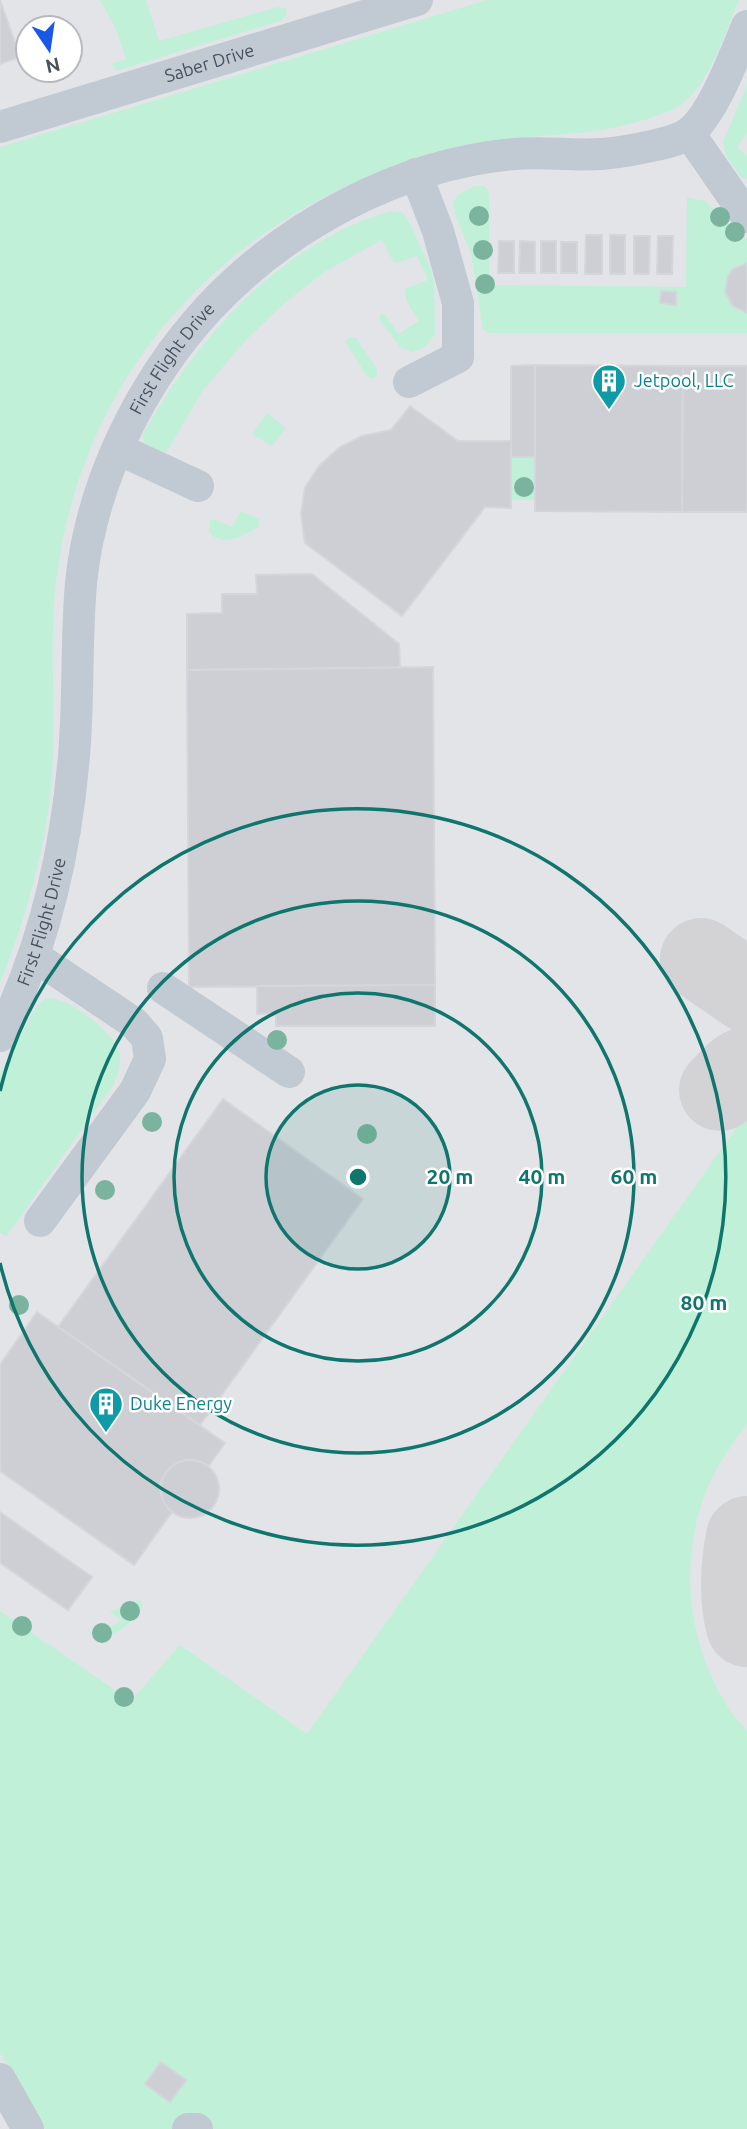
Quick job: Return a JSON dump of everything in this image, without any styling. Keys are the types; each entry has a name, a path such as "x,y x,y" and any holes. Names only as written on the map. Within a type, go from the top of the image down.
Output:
{"street":[{"name":"Saber Drive","path":"0,127 417,0"},
{"path":"745,208 689,133 704,117 747,26"},
{"name":"First Flight Drive","path":"0,1036 20,997 34,957 56,879 66,826 75,752 82,579 89,539 100,497 118,449 143,398 176,348 209,308 256,264 297,233 342,208 416,174 463,162 516,154 600,154 623,151 674,141 689,133"},
{"path":"409,382 458,357 458,303 438,231 416,174"},
{"path":"118,449 198,486"},
{"path":"34,957 134,1023 148,1038 150,1059 135,1091 40,1221"},
{"path":"163,988 289,1072"},
{"path":"0,2079 28,2129"},
{"path":"188,2129 197,2129"}],"shaded area":[{"path":"0,0 747,0 747,2129 0,2129"}],"green space":[{"path":"100,0 146,0 159,41 278,7 286,8 287,15 280,21 116,71 111,64 126,59 116,29"},
{"path":"487,0 739,0 723,41 702,82 679,106 644,120 609,129 488,141 452,148 417,157 366,177 304,208 248,245 198,289 152,341 113,401 97,433 72,500 54,606 53,743 48,813 32,887 18,936 0,983 0,147"},
{"path":"747,85 747,132 737,148 747,155 747,179 741,177 726,156 723,142"},
{"path":"475,186 484,186 489,196 489,285 686,287 687,197 705,201 747,240 747,333 489,333 483,330 471,254 453,204 457,195"},
{"path":"391,211 402,212 407,218 431,269 434,282 435,334 426,346 413,352 400,347 379,319 381,314 385,314 398,334 419,321 407,302 405,289 428,280 417,256 397,263 393,261 382,240 326,271 287,301 246,340 203,390 166,453 146,445 142,436 163,400 215,330 246,299 278,270 314,246 351,226"},
{"path":"356,338 377,369 377,375 373,379 368,377 345,341"},
{"path":"267,413 286,428 272,446 252,434"},
{"path":"511,457 535,457 535,500 511,500"},
{"path":"241,511 259,519 259,526 240,537 227,540 214,537 209,532 210,520 232,527"},
{"path":"47,998 66,1003 99,1026 115,1044 120,1064 114,1084 6,1237 0,1232 0,1074 32,1014"},
{"path":"747,1113 747,1423 719,1465 706,1492 692,1545 690,1572 695,1626 702,1653 725,1702 747,1732 747,2129 45,2129 0,2053 0,1611 131,1701 180,1645 307,1734"},
{"path":"138,1600 143,1607 124,1627 107,1637 100,1639 95,1636 97,1631 123,1621 110,1612"}],"building":[{"path":"0,0 14,40 14,59 0,64"},
{"path":"586,235 602,235 602,274 585,274"},
{"path":"610,235 625,235 625,274 610,274"},
{"path":"634,236 650,236 649,274 634,274"},
{"path":"658,236 673,236 672,274 657,274"},
{"path":"499,241 514,241 514,273 498,273"},
{"path":"520,241 535,242 535,273 519,273"},
{"path":"541,241 556,241 556,273 541,273"},
{"path":"561,242 577,242 577,273 561,273"},
{"path":"747,263 747,313 733,306 725,292 728,276 733,269"},
{"path":"661,291 676,292 676,305 660,303"},
{"path":"535,365 535,457 511,457 511,366"},
{"name":"Jetpool, LLC","path":"535,365 683,366 682,512 535,511"},
{"path":"683,366 747,366 747,512 682,512"},
{"path":"410,406 458,441 511,441 511,508 485,507 402,616 305,543 301,514 305,487 320,465 340,447 362,436 391,430"},
{"path":"312,574 399,644 400,668 187,670 187,614 222,613 222,594 257,594 256,575"},
{"path":"433,667 435,985 189,987 187,670"},
{"path":"435,985 435,1026 276,1026 276,1013 257,1014 257,986"},
{"path":"223,1099 363,1199 200,1425 58,1327"},
{"name":"Duke Energy","path":"37,1312 225,1443 208,1467 188,1460 174,1465 166,1472 160,1491 172,1512 134,1565 0,1471 0,1365"},
{"path":"190,1460 211,1468 219,1489 211,1510 190,1518 169,1510 161,1489 169,1468"},
{"path":"0,1512 92,1577 68,1610 0,1563"},
{"path":"161,2062 186,2080 170,2102 145,2084"}],"taxiway":[{"path":"701,959 747,991"},
{"path":"720,1090 747,1067"},
{"path":"747,1537 742,1582 747,1626"}],"place":[{"name":"Jetpool, LLC","path":"609,411"},
{"name":"Duke Energy","path":"106,1434"}]}
